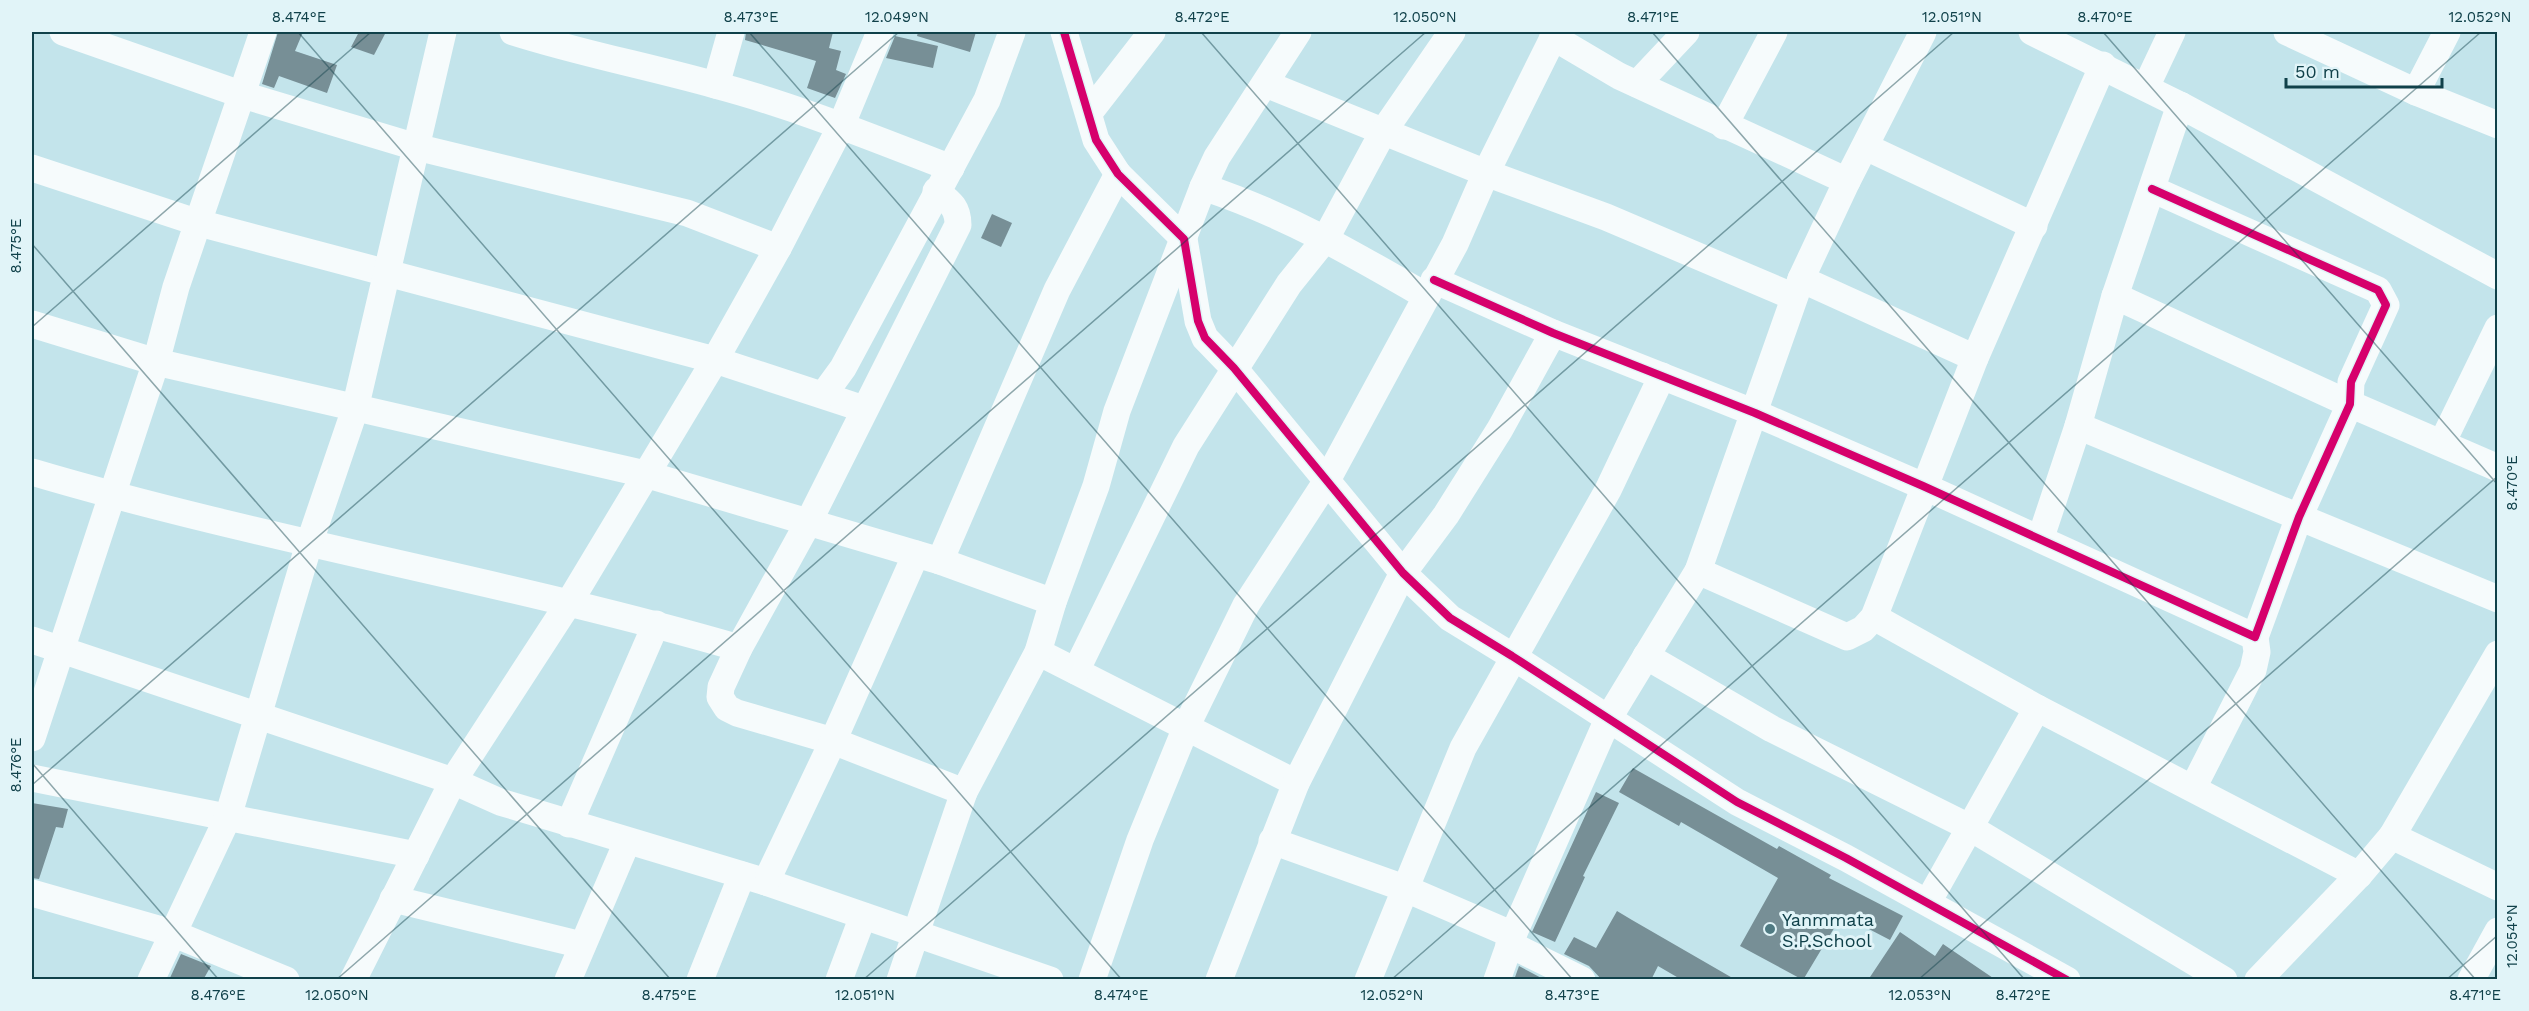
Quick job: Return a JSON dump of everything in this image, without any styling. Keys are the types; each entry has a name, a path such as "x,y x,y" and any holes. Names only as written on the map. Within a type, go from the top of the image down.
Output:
{"street":[{"path":"63,32 243,95 416,147 687,213 778,248"},
{"path":"32,738 59,649 156,362 176,287 263,32"},
{"path":"151,980 228,817 309,544 355,409 443,32"},
{"path":"513,32 579,42 841,126 951,168"},
{"path":"716,85 731,32"},
{"path":"353,980 453,782 570,601 715,360 778,248 841,126 880,32"},
{"path":"824,394 843,368 936,191 951,168 987,100 1012,32"},
{"path":"1064,32 1096,140 1118,174 1184,239 1198,321 1205,338 1234,368 1403,573 1450,618 1737,802 1928,902 2053,976"},
{"path":"1089,113 1152,32"},
{"path":"1637,84 1686,32"},
{"path":"1724,126 1774,32"},
{"path":"1497,980 1511,939 1608,719 1698,571 1798,288 1847,181 1923,32"},
{"path":"2032,32 2103,64 2498,276"},
{"path":"2146,87 2172,32"},
{"path":"2287,32 2416,92 2498,125"},
{"path":"2416,92 2446,32"},
{"path":"900,980 964,792 1038,652 1139,348 1203,188 1217,157 1266,84 1293,34"},
{"path":"1077,671 1186,447 1289,284 1326,238 1383,132 1445,34"},
{"path":"1092,980 1140,840 1185,727 1246,605 1326,482 1455,244 1486,173 1554,34 1637,84 1847,181"},
{"path":"1698,571 1847,637 1863,629 1874,617 1923,486 1975,358 2103,64"},
{"path":"1266,84 1486,173 1798,288 1975,358"},
{"path":"2041,537 2078,426 2115,296 2180,105"},
{"path":"1866,147 2034,226"},
{"path":"32,168 199,223 387,275 715,360 824,394 864,410"},
{"path":"700,980 754,879 833,741 928,558 1057,290 1118,174"},
{"path":"1203,188 1284,217 1430,288 1553,333 1755,413 2041,537 2255,637"},
{"path":"2152,189 2378,290 2384,297 2386,305 2351,382 2350,404 2299,517 2255,637 2257,652 2253,670 2193,788"},
{"path":"936,191 953,204 958,212 958,225 808,523 739,648 721,687 720,698 727,708 833,741 964,792"},
{"path":"2115,296 2350,404 2498,468"},
{"path":"32,324 156,362 645,474 928,558 1053,602"},
{"path":"2442,444 2498,328"},
{"path":"1219,980 1296,783 1403,573 1446,515 1500,429 1553,333"},
{"path":"1368,980 1463,748 1512,656 1608,490 1662,376"},
{"path":"2078,426 2498,599"},
{"path":"32,472 112,496 309,544 570,601 739,648"},
{"path":"1874,617 2037,708 2359,875"},
{"path":"569,824 656,624"},
{"path":"32,640 453,782 500,802 754,879 916,934 1015,974 1050,980"},
{"path":"1038,652 1296,783"},
{"path":"1646,656 1772,729 1969,827 2224,980"},
{"path":"2258,980 2359,875 2392,836 2496,659"},
{"path":"1928,902 2037,708"},
{"path":"32,778 416,855"},
{"path":"2392,836 2498,887"},
{"path":"1272,841 1404,888 1511,939 1582,980"},
{"path":"568,980 627,842"},
{"path":"32,893 172,933 286,980"},
{"path":"393,900 582,945"},
{"path":"838,980 863,916"},
{"path":"2471,980 2498,931"}],"building":[{"path":"278,32 303,32 295,51 337,65 327,93 279,76 274,88 262,84"},
{"path":"359,32 386,32 374,55 351,47"},
{"path":"746,32 833,32 829,48 841,51 836,70 846,74 835,98 807,88 816,61 745,40"},
{"path":"918,32 976,32 970,52 917,36"},
{"path":"895,36 938,46 933,68 886,58"},
{"path":"992,214 1012,223 1001,247 981,238"},
{"path":"1633,768 1777,849 1779,846 1831,875 1829,878 1903,916 1890,940 1842,915 1803,980 1740,946 1778,878 1681,822 1679,826 1619,792"},
{"path":"1596,792 1619,803 1583,876 1585,877 1555,942 1532,932"},
{"path":"32,803 68,809 63,828 56,827 39,879 32,878"},
{"path":"1617,911 1736,980 1682,980 1658,966 1651,980 1602,980 1589,966 1564,954 1574,937 1596,948"},
{"path":"1900,932 1935,956 1943,944 1996,980 1868,980"},
{"path":"181,954 211,966 203,980 169,980"},
{"path":"1519,966 1545,980 1514,980"}],"cycle path":[{"path":"1064,32 1096,140 1118,174 1184,239 1198,321 1205,338 1234,368 1403,573 1450,618 1737,802 1846,858 2067,980"},
{"path":"1434,280 1553,333 1755,413 1923,486 2255,637 2299,517 2350,404 2351,382 2386,305 2378,290 2152,189"}],"place":[{"name":"Yanmmata S.P.School","path":"1770,929"}]}
